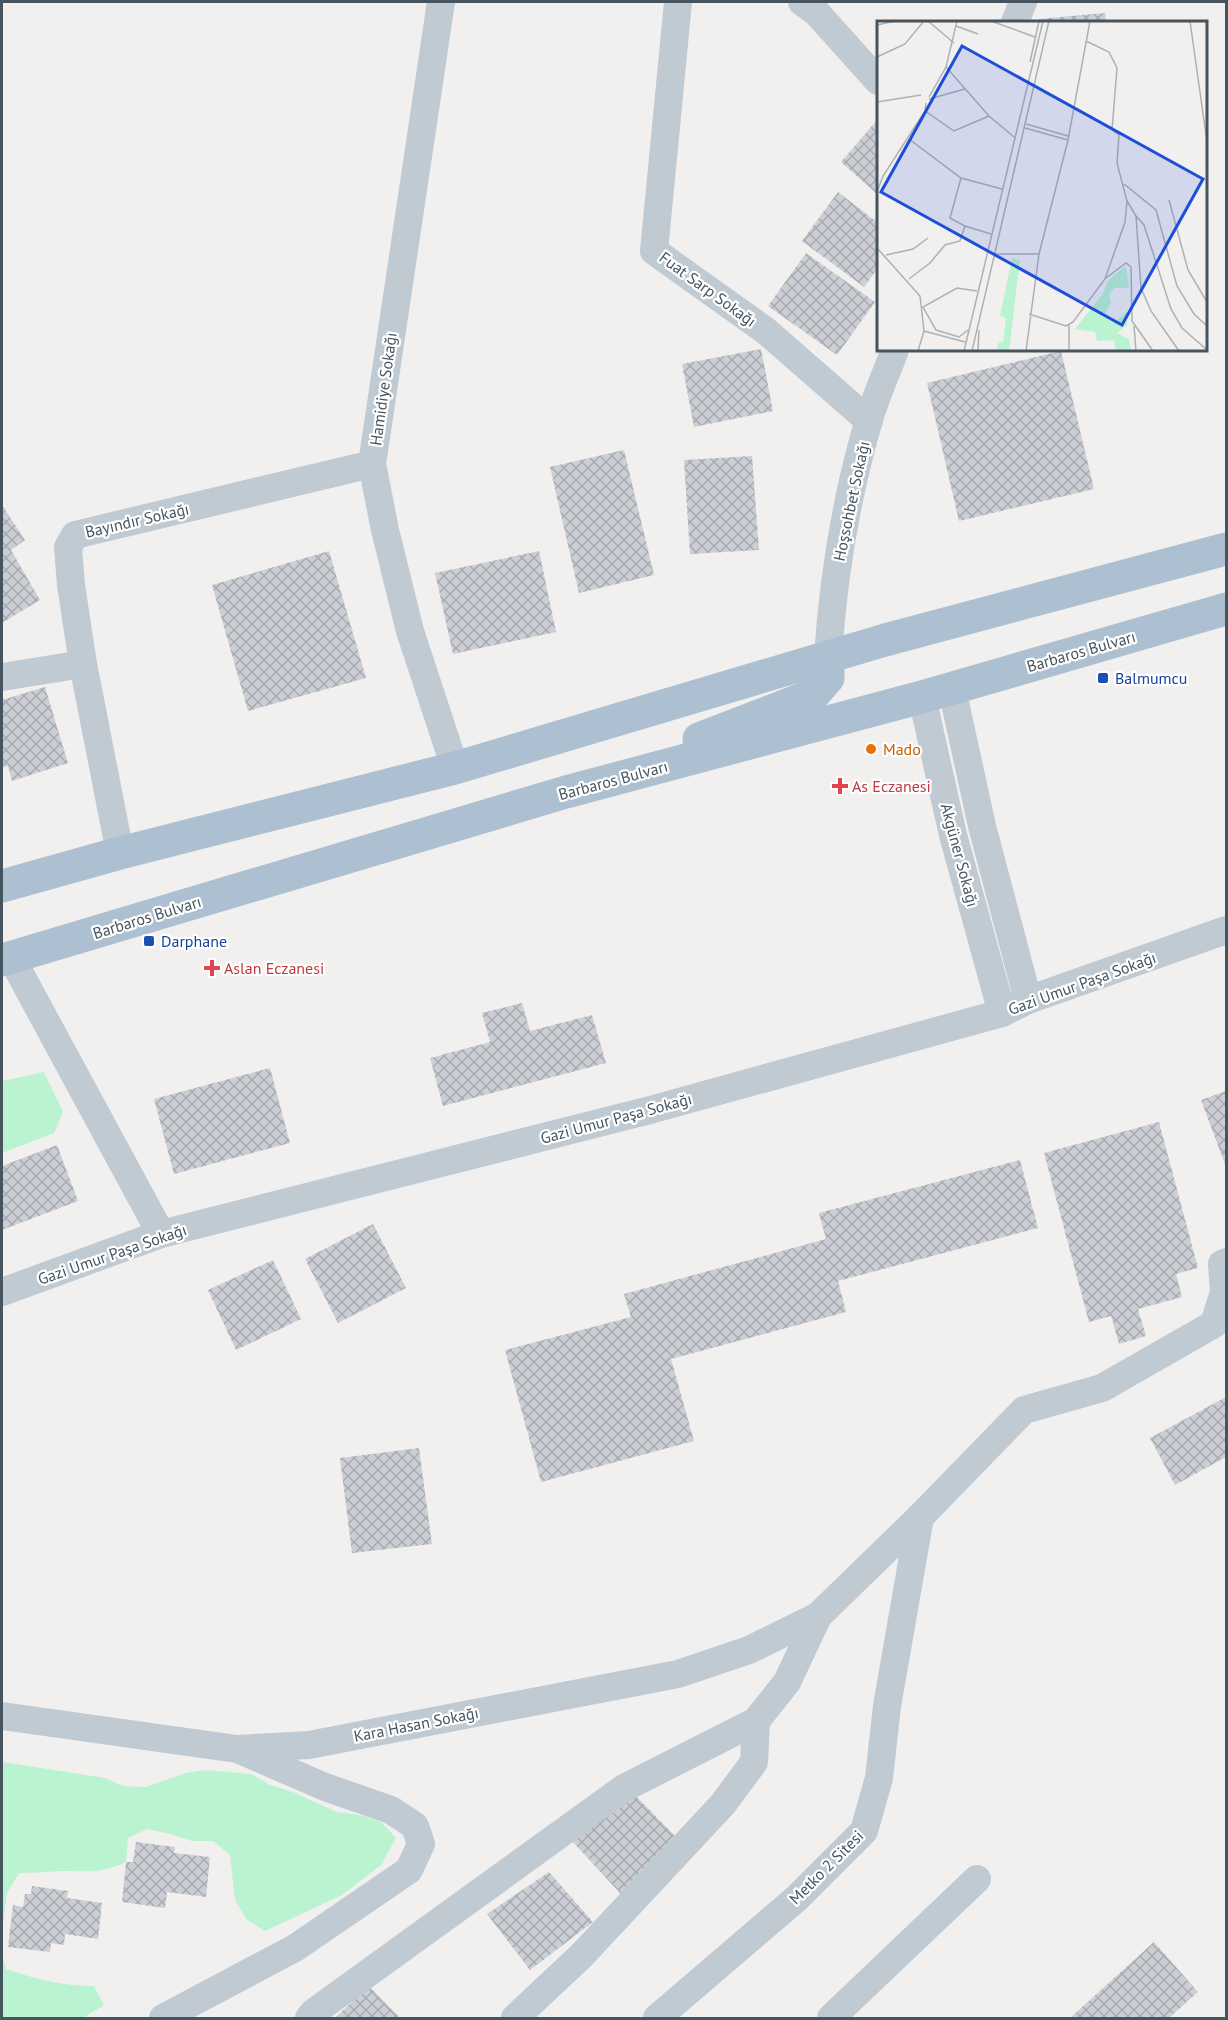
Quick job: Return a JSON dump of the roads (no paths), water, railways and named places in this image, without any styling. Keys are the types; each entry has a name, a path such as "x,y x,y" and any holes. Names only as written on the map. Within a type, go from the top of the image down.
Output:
{"main road":[{"path":"2,886 120,853 455,768 828,657 1227,549"},
{"name":"Barbaros Bulvarı","path":"6,959 636,773 937,693 1227,609"},
{"path":"636,773 703,737 813,695 828,678 828,657"}],"street":[{"name":"Hamidiye Sokağı","path":"441,2 372,465 385,530 410,631 455,768"},
{"name":"Fuat Sarp Sokağı","path":"678,2 654,250 766,332 869,421"},
{"path":"802,2 817,13 877,79"},
{"path":"1016,21 1023,2"},
{"name":"Hoşsohbet Sokağı","path":"828,657 839,545 869,421 895,351"},
{"name":"Bayındır Sokağı","path":"120,853 83,664 71,585 68,547 75,535 372,465"},
{"path":"2,677 83,664"},
{"name":"Akgüner Sokağı","path":"937,693 982,826 1028,1000"},
{"name":"Akgüner Sokağı","path":"937,693 953,835 1002,1012"},
{"path":"953,835 982,826"},
{"name":"Gazi Umur Paşa Sokağı","path":"2,1292 161,1234 650,1110 1002,1012 1028,1000 1227,930"},
{"path":"6,959 161,1234"},
{"path":"309,2019 314,2012 624,1788 756,1721 787,1682 818,1616 920,1517 1024,1410 1102,1388 1214,1324 1224,1292 1222,1264 1227,1262"},
{"name":"Metko 2 Sitesi","path":"657,2019 797,1898 864,1831 879,1778 887,1706 920,1517"},
{"name":"Kara Hasan Sokağı","path":"2,1716 237,1749 309,1745 678,1674 749,1650 818,1616"},
{"path":"515,2019 582,1955 723,1804 754,1762 756,1721"},
{"path":"163,2019 295,1948 410,1870 421,1844 415,1826 391,1810 325,1787 237,1749"},
{"path":"831,2019 977,1879"}],"place":[{"name":"Balmumcu","path":"1103,678"},
{"name":"Mado","path":"871,749"},
{"name":"As Eczanesi","path":"840,786"},
{"name":"Darphane","path":"149,941"},
{"name":"Aslan Eczanesi","path":"212,968"}]}
